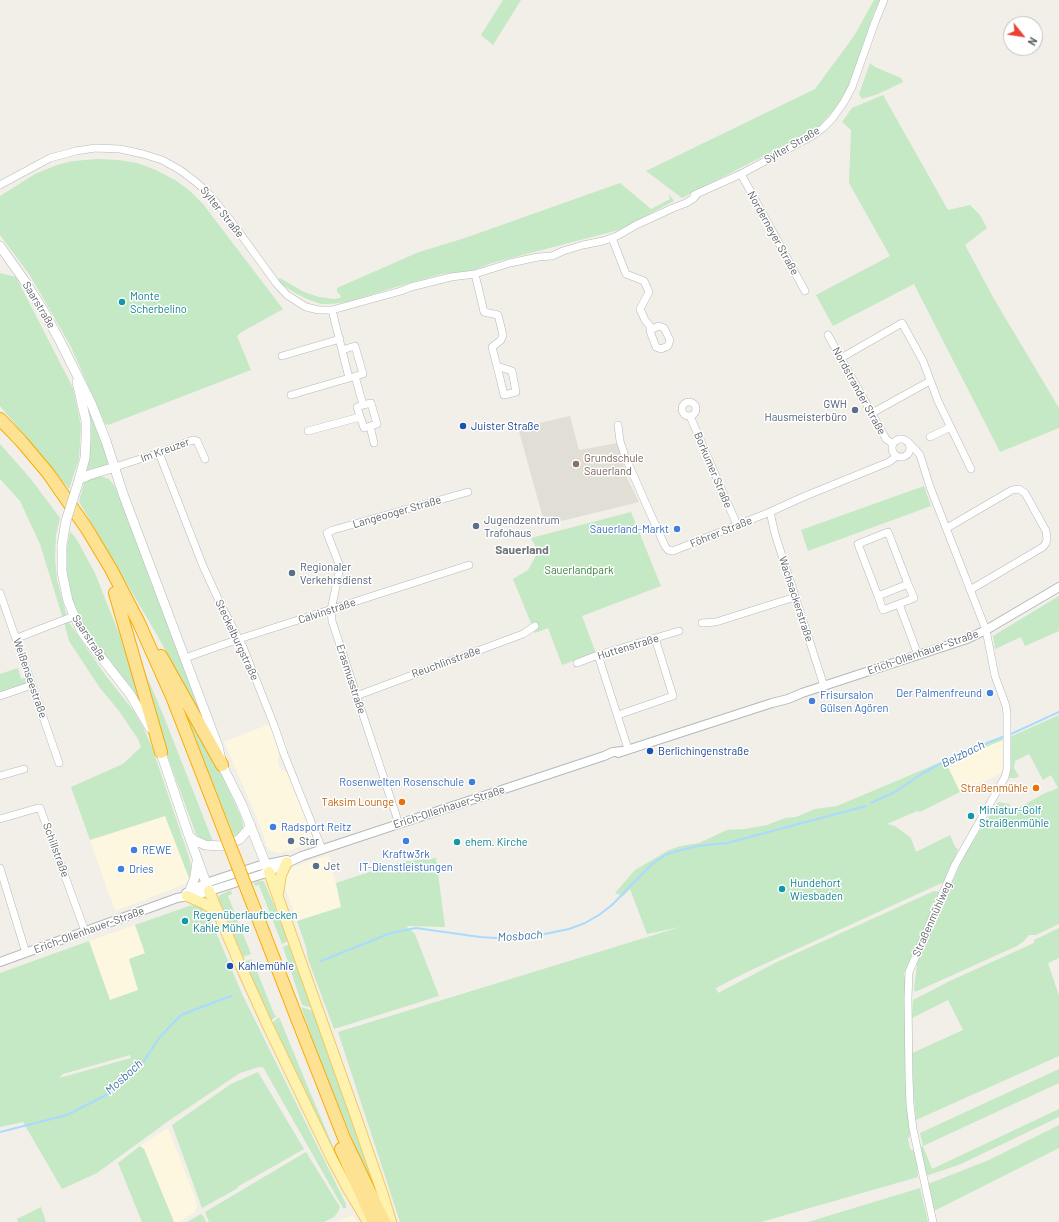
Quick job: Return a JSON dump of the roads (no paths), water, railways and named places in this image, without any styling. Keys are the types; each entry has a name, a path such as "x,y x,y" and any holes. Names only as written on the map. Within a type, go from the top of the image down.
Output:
{"highway":[{"path":"0,419 48,473 74,509 111,568 139,623 173,699 222,834 294,1022 344,1138 384,1222"},
{"path":"0,430 33,467 63,505 89,546 115,593 135,633 222,834"},
{"path":"115,593 161,752"},
{"path":"139,623 161,655 222,765"},
{"path":"294,1022 314,1084 353,1178 374,1222"}],"main road":[{"name":"Saarstraße","path":"0,246 43,310 74,367 91,403 106,441 123,494 218,746 222,765 231,781 251,826 267,868"},
{"name":"Saarstraße","path":"74,367 86,421 86,440 85,458 66,521 62,545 62,572 68,601 82,632 130,694 142,713 161,752 208,887"},
{"path":"79,480 89,475 115,467"},
{"path":"101,471 109,473 114,477 123,494"},
{"path":"189,836 205,845 220,846 230,844 240,839 251,826"},
{"path":"197,858 195,877 185,895 218,912"},
{"path":"279,901 278,892 281,875 291,860"},
{"path":"267,868 375,1172 391,1222"},
{"path":"208,887 267,1024 335,1165 368,1222"}],"street":[{"name":"Sylter Straße","path":"0,186 50,158 60,154 81,150 104,148 120,149 162,160 180,170 209,194 231,221 276,283 290,298 301,304 313,305 332,310 401,291 410,287 451,277 475,274 551,252 563,251 612,238 673,208 680,202 741,174 812,136 832,119 852,87 884,0"},
{"name":"Norderneyer Straße","path":"741,174 805,291"},
{"path":"612,238 626,274 644,281 649,292 640,309 645,320 650,326 650,330"},
{"path":"475,274 484,312 498,315 503,335 501,340 492,347 497,366"},
{"path":"332,310 342,350 363,405"},
{"path":"841,358 902,323 923,361 938,400 971,469"},
{"name":"Nordstrander Straße","path":"828,335 886,439 893,444"},
{"path":"282,356 340,339"},
{"path":"291,395 363,374 356,346 342,350"},
{"path":"872,413 930,381"},
{"path":"371,403 377,424 364,428 357,406 363,405 371,403"},
{"name":"Borkumer Straße","path":"690,416 737,524"},
{"path":"308,431 360,417"},
{"name":"Föhrer Straße","path":"618,425 620,441 625,456 660,537 668,550 673,552 737,524 770,512 889,462 897,456 902,457 907,455"},
{"path":"370,426 374,443"},
{"path":"930,437 951,427"},
{"path":"897,456 893,452 892,446 895,441 900,439 906,440 918,452 930,487 986,630"},
{"name":"Im Kreuzer","path":"115,467 159,453 191,440 195,440 205,459"},
{"path":"908,442 910,450 907,455 914,456 922,462"},
{"name":"Steckelburgstraße","path":"159,453 203,566 243,647 322,849"},
{"path":"947,528 1012,490 1019,489 1025,493 1046,532 1046,543 1042,547 970,590"},
{"name":"Langeooger Straße","path":"327,533 333,530 468,492"},
{"name":"Wachsackerstraße","path":"770,512 775,534 824,686"},
{"path":"888,532 914,598 883,610 878,596 858,544 888,532"},
{"name":"Erasmusstraße","path":"327,533 339,564 339,572 331,610 332,621 399,824"},
{"name":"Calvinstraße","path":"185,658 239,639 469,565"},
{"path":"878,596 908,584"},
{"name":"Erich-Ollenhauer-Straße","path":"0,962 208,887 613,752 625,750 780,700 787,696 802,693 967,639 986,630 1059,587"},
{"name":"Weißenseestraße","path":"0,593 59,763"},
{"path":"702,623 716,622 795,597"},
{"path":"899,604 918,655"},
{"path":"16,638 74,616"},
{"name":"Reuchlinstraße","path":"356,696 523,634 535,626"},
{"name":"Straßenmühlweg","path":"933,1222 913,1129 910,1104 909,972 957,862 1001,787 1007,769 1006,706 996,679 986,630"},
{"name":"Huttenstraße","path":"577,663 598,655 679,631"},
{"path":"618,715 672,696 655,638"},
{"path":"598,655 618,715 625,750"},
{"path":"0,696 32,685"},
{"path":"0,776 24,769"},
{"name":"Schillstraße","path":"0,818 40,808 85,931"},
{"path":"0,868 26,953"}],"waterway":[{"name":"Belzbach","path":"1009,735 1059,712"},
{"name":"Belzbach","path":"871,803 895,792 923,773 954,756 1005,736"},
{"name":"Mosbach","path":"321,961 391,933 416,928 496,938 535,936 569,929 585,923 599,915 612,905 652,864 667,854 697,846 727,843 866,806"},
{"name":"Mosbach","path":"0,1132 67,1115 108,1094 144,1061 159,1038 181,1015 231,996"}],"place":[{"name":"Monte Scherbelino","path":"122,302"},
{"name":"GWH Hausmeisterbüro","path":"855,410"},
{"name":"Juister Straße","path":"463,426"},
{"name":"Grundschule Sauerland","path":"576,464"},
{"name":"Jugendzentrum Trafohaus","path":"476,526"},
{"name":"Sauerland-Markt","path":"677,529"},
{"name":"Regionaler Verkehrsdienst","path":"292,573"},
{"name":"Der Palmenfreund","path":"990,693"},
{"name":"Frisursalon Gülsen Agören","path":"812,701"},
{"name":"Berlichingenstraße","path":"650,751"},
{"name":"Rosenwelten Rosenschule","path":"472,782"},
{"name":"Straßenmühle","path":"1036,788"},
{"name":"Taksim Lounge","path":"402,802"},
{"name":"Miniatur-Golf Straißenmühle","path":"971,816"},
{"name":"Radsport Reitz","path":"273,827"},
{"name":"Star","path":"291,841"},
{"name":"Kraftw3rk IT-Dienstleistungen","path":"406,841"},
{"name":"ehem. Kirche","path":"457,842"},
{"name":"REWE","path":"134,850"},
{"name":"Jet","path":"316,866"},
{"name":"Dries","path":"121,869"},
{"name":"Hundehort Wiesbaden","path":"782,889"},
{"name":"Regenüberlaufbecken Kahle Mühle","path":"185,921"},
{"name":"Kahlemühle","path":"230,966"}],"district":[{"name":"Sauerland","path":"522,550"}],"park label":[{"name":"Sauerlandpark","path":"579,570"}]}
